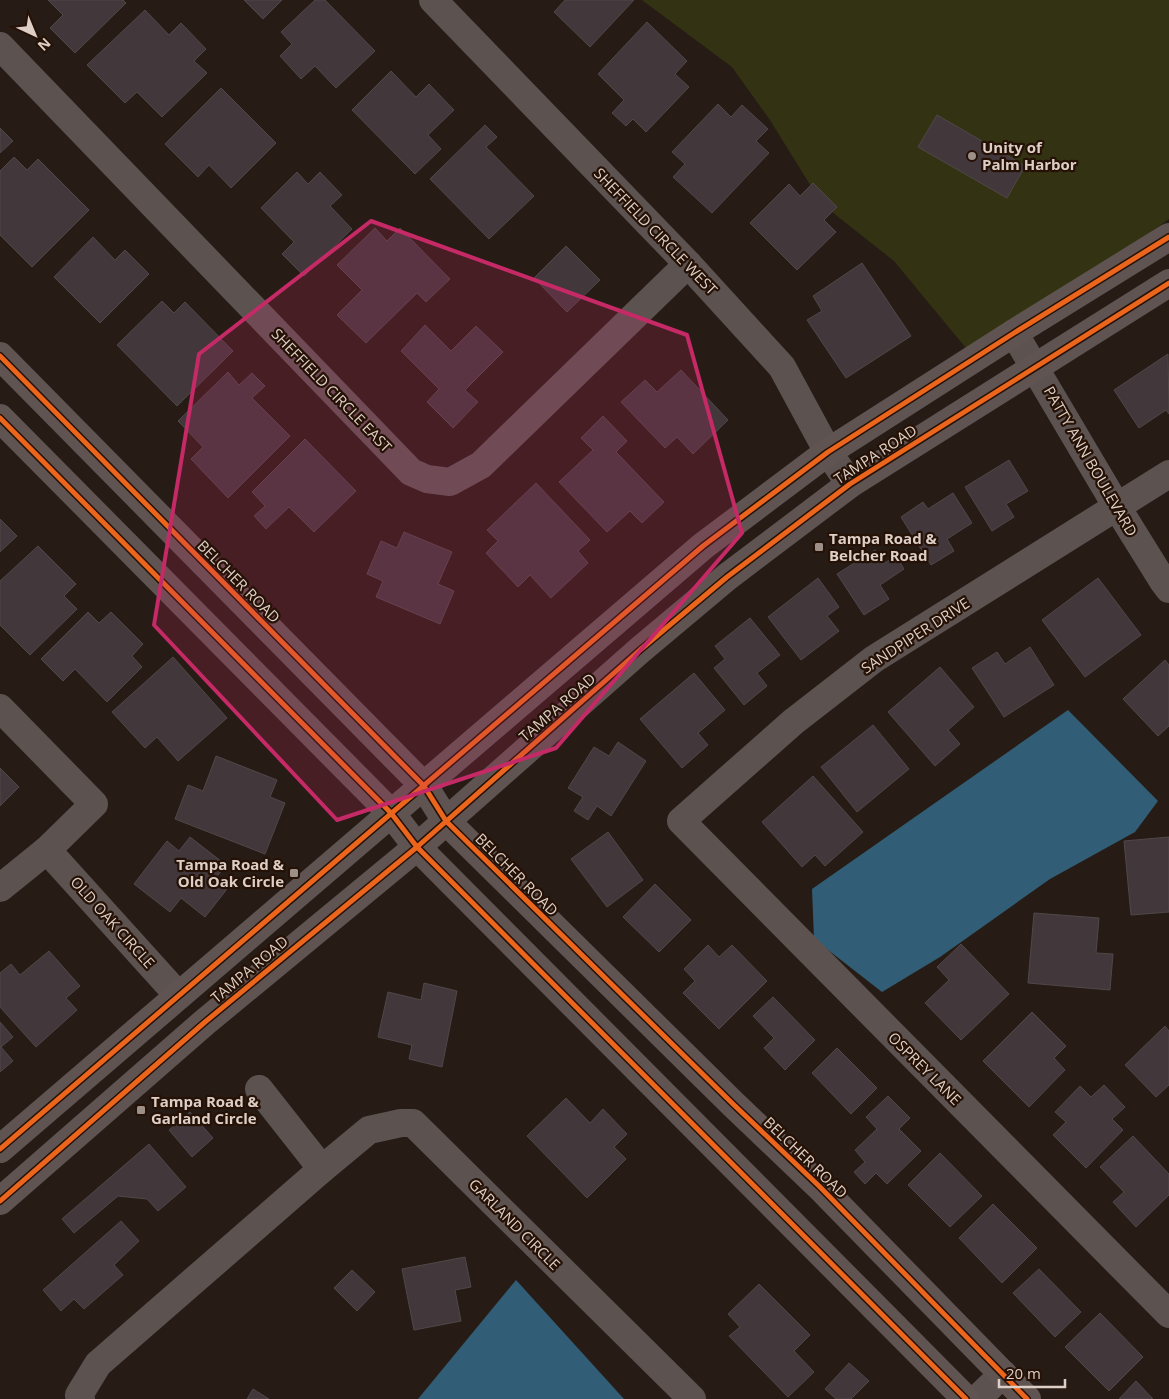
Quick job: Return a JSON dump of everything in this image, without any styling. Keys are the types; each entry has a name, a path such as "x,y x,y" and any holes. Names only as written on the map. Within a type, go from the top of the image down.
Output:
{"main road":[{"name":"TAMPA ROAD","path":"0,1149 424,786 614,620 703,546 828,452 1014,332 1169,237"},
{"name":"TAMPA ROAD","path":"0,1200 205,1022 417,847 640,650 727,577 850,484 1169,283"},
{"name":"BELCHER ROAD","path":"0,356 424,786 446,821 819,1186 1028,1399"},
{"path":"0,418 391,813 417,847 966,1399"}],"street":[{"name":"SHEFFIELD CIRCLE WEST","path":"432,0 688,264 782,366 828,452 850,484"},
{"name":"SHEFFIELD CIRCLE EAST","path":"0,46 411,472 427,479 450,482 481,465 688,264"},
{"name":"PATTY ANN BOULEVARD","path":"1014,332 1116,507 1162,582 1169,589"},
{"name":"SANDPIPER DRIVE","path":"681,821 793,722 874,659 1169,474"},
{"path":"0,708 94,804 48,850 0,888"},
{"name":"OSPREY LANE","path":"681,821 1169,1314"},
{"name":"OLD OAK CIRCLE","path":"48,850 178,995"},
{"path":"259,1089 322,1169"},
{"name":"GARLAND CIRCLE","path":"81,1399 79,1395 98,1364 322,1169 369,1130 401,1123 413,1123 692,1399"},
{"path":"977,1399 1003,1374"}],"highlighted area":[{"path":"371,221 687,335 742,533 556,748 337,820 154,625 199,354"}],"shaded area":[{"path":"642,0 1169,0 1169,219 1138,241 966,348 894,261 822,204 770,120 732,67"}],"water":[{"path":"1068,710 1158,801 1135,832 1050,879 940,957 882,992 814,939 812,889"},
{"path":"516,1280 624,1399 418,1399"}],"building":[{"path":"48,0 123,0 126,3 75,53 50,28 63,15"},
{"path":"244,0 282,0 263,19"},
{"path":"315,0 325,0 375,51 336,88 315,66 301,79 280,56 292,44 281,32"},
{"path":"565,0 634,0 590,47 554,12"},
{"path":"145,10 169,35 181,23 206,49 194,61 207,73 162,117 137,92 125,103 87,65"},
{"path":"647,22 687,61 675,74 689,87 646,132 633,119 626,126 612,113 624,100 598,74"},
{"path":"391,71 416,97 429,84 454,110 428,135 441,149 415,174 352,110"},
{"path":"221,88 276,143 231,188 209,165 198,177 165,144"},
{"path":"718,104 731,117 742,105 768,129 756,141 769,153 712,213 673,177 685,164 672,152"},
{"name":"Unity of Palm Harbor","path":"937,115 1025,166 1007,198 918,147"},
{"path":"485,125 497,137 486,147 534,196 489,239 430,179"},
{"path":"0,128 13,141 0,153"},
{"path":"14,157 27,170 38,159 89,210 32,267 0,235 0,171"},
{"path":"297,172 308,184 320,172 342,195 330,206 352,229 304,276 282,254 294,242 261,208"},
{"path":"813,183 837,207 824,220 836,232 797,270 750,223 789,184 800,196"},
{"path":"375,228 387,241 400,228 450,279 426,302 417,293 366,343 337,315 362,290 337,265"},
{"path":"93,237 115,260 125,250 149,274 100,323 54,277"},
{"path":"566,246 600,280 567,312 534,278"},
{"path":"862,263 911,336 846,378 807,320 822,311 813,296"},
{"path":"162,301 174,313 185,302 233,351 177,406 117,345"},
{"path":"425,325 451,351 476,326 503,352 465,390 478,402 453,428 427,402 439,389 401,351"},
{"path":"1168,354 1169,414 1166,410 1139,428 1114,390"},
{"path":"681,370 728,420 693,454 677,437 665,448 621,402 645,380 657,392"},
{"path":"228,372 239,385 252,373 265,386 252,398 290,436 228,498 191,459 203,447 178,421"},
{"path":"603,416 627,441 616,452 664,502 642,523 630,511 607,532 559,482 593,450 581,438"},
{"path":"305,439 356,491 314,532 289,507 266,529 254,516 265,506 252,492"},
{"path":"1009,460 1028,491 1006,504 1014,517 992,531 965,487"},
{"path":"536,483 590,540 578,551 588,563 551,598 530,575 518,587 486,553 498,541 487,530"},
{"path":"953,493 972,523 947,539 954,551 931,565 901,517 923,502 928,509"},
{"path":"0,519 17,536 0,552"},
{"path":"404,532 452,552 438,584 454,591 440,624 376,597 383,581 367,574 381,541 397,548"},
{"path":"38,546 76,584 64,596 77,609 30,655 0,625 0,581"},
{"path":"875,550 883,564 896,556 904,569 880,585 889,599 864,615 837,574"},
{"path":"818,578 839,607 827,616 839,631 801,660 768,617"},
{"path":"1098,578 1141,635 1085,677 1042,620"},
{"path":"88,612 99,623 111,612 143,644 132,656 142,667 107,702 75,669 63,681 41,659"},
{"path":"750,618 780,655 757,673 767,686 744,705 714,668 725,659 715,646"},
{"path":"1030,647 1054,685 1004,717 972,668 997,652 1005,664"},
{"path":"173,657 227,718 178,761 157,737 145,748 112,712"},
{"path":"1165,660 1169,665 1169,726 1158,736 1123,699"},
{"path":"940,667 974,707 948,730 960,744 935,766 888,712"},
{"path":"694,673 725,710 698,733 708,745 682,768 640,719"},
{"path":"873,725 909,769 857,812 821,767"},
{"path":"618,742 646,761 611,816 597,806 588,820 574,811 583,797 568,788 594,747 609,756"},
{"path":"216,756 277,780 270,797 285,803 265,854 175,819 188,785 203,791"},
{"path":"0,768 19,787 0,806"},
{"path":"813,776 863,832 825,866 815,855 802,867 762,822"},
{"path":"608,832 643,880 607,907 571,859"},
{"path":"190,837 226,865 215,879 227,889 205,917 181,898 170,912 134,884 167,841 179,851"},
{"path":"1169,837 1169,912 1131,915 1124,841"},
{"path":"655,884 691,920 659,952 623,917"},
{"path":"1034,913 1099,918 1096,953 1113,954 1110,990 1028,983"},
{"path":"961,944 1009,994 961,1040 925,1003 949,980 937,967"},
{"path":"708,945 719,957 732,945 767,981 719,1029 683,993 695,981 684,969"},
{"path":"49,951 80,986 66,998 77,1010 36,1047 0,1007 0,973 11,964 20,975"},
{"path":"424,983 457,991 442,1067 409,1059 412,1045 378,1037 388,992 421,1000"},
{"path":"773,997 815,1040 785,1070 764,1048 774,1038 753,1016"},
{"path":"1032,1012 1066,1046 1054,1058 1065,1070 1029,1107 983,1061"},
{"path":"0,1022 13,1037 1,1047 13,1061 0,1072"},
{"path":"1165,1026 1169,1031 1169,1085 1156,1097 1125,1065"},
{"path":"837,1048 877,1088 851,1114 812,1073"},
{"path":"1104,1085 1125,1107 1112,1119 1123,1130 1086,1168 1053,1135 1066,1122 1055,1112 1080,1086 1091,1097"},
{"path":"888,1096 910,1118 899,1129 921,1151 887,1184 876,1173 865,1184 854,1172 865,1162 855,1150 877,1129 866,1117"},
{"path":"566,1098 590,1123 603,1109 627,1134 614,1147 626,1159 587,1198 527,1136"},
{"path":"190,1112 213,1138 192,1157 169,1130"},
{"path":"1133,1136 1169,1174 1169,1195 1136,1227 1113,1202 1124,1192 1100,1167"},
{"path":"149,1144 186,1187 158,1211 147,1199 118,1196 74,1233 62,1219"},
{"path":"940,1153 982,1196 950,1227 908,1185"},
{"path":"993,1204 1037,1248 1002,1283 959,1238"},
{"path":"121,1221 139,1241 114,1265 123,1275 84,1309 74,1299 61,1311 43,1290"},
{"path":"465,1257 471,1287 455,1290 461,1321 414,1330 402,1269"},
{"path":"1039,1269 1081,1312 1055,1337 1013,1293"},
{"path":"352,1270 375,1292 357,1311 334,1288"},
{"path":"759,1284 810,1335 794,1351 814,1372 788,1397 729,1336 740,1327 728,1314"},
{"path":"1100,1313 1143,1357 1109,1391 1065,1347"},
{"path":"849,1363 869,1381 851,1399 836,1399 825,1389"},
{"path":"1136,1381 1153,1399 1119,1399"},
{"path":"253,1389 269,1399 247,1399"}],"cycle path":[{"path":"0,1149 703,546 828,452 1169,237"},
{"path":"0,1201 205,1022 417,847 640,650 727,577 850,484 1169,283"},
{"path":"0,356 424,786 446,821 733,1104 819,1186 1027,1399"},
{"path":"0,418 391,813 417,847 966,1399"}],"place":[{"name":"Unity of Palm Harbor","path":"972,156"},
{"name":"Tampa Road & Belcher Road","path":"819,547"},
{"name":"Tampa Road & Old Oak Circle","path":"294,873"},
{"name":"Tampa Road & Garland Circle","path":"141,1110"}]}
